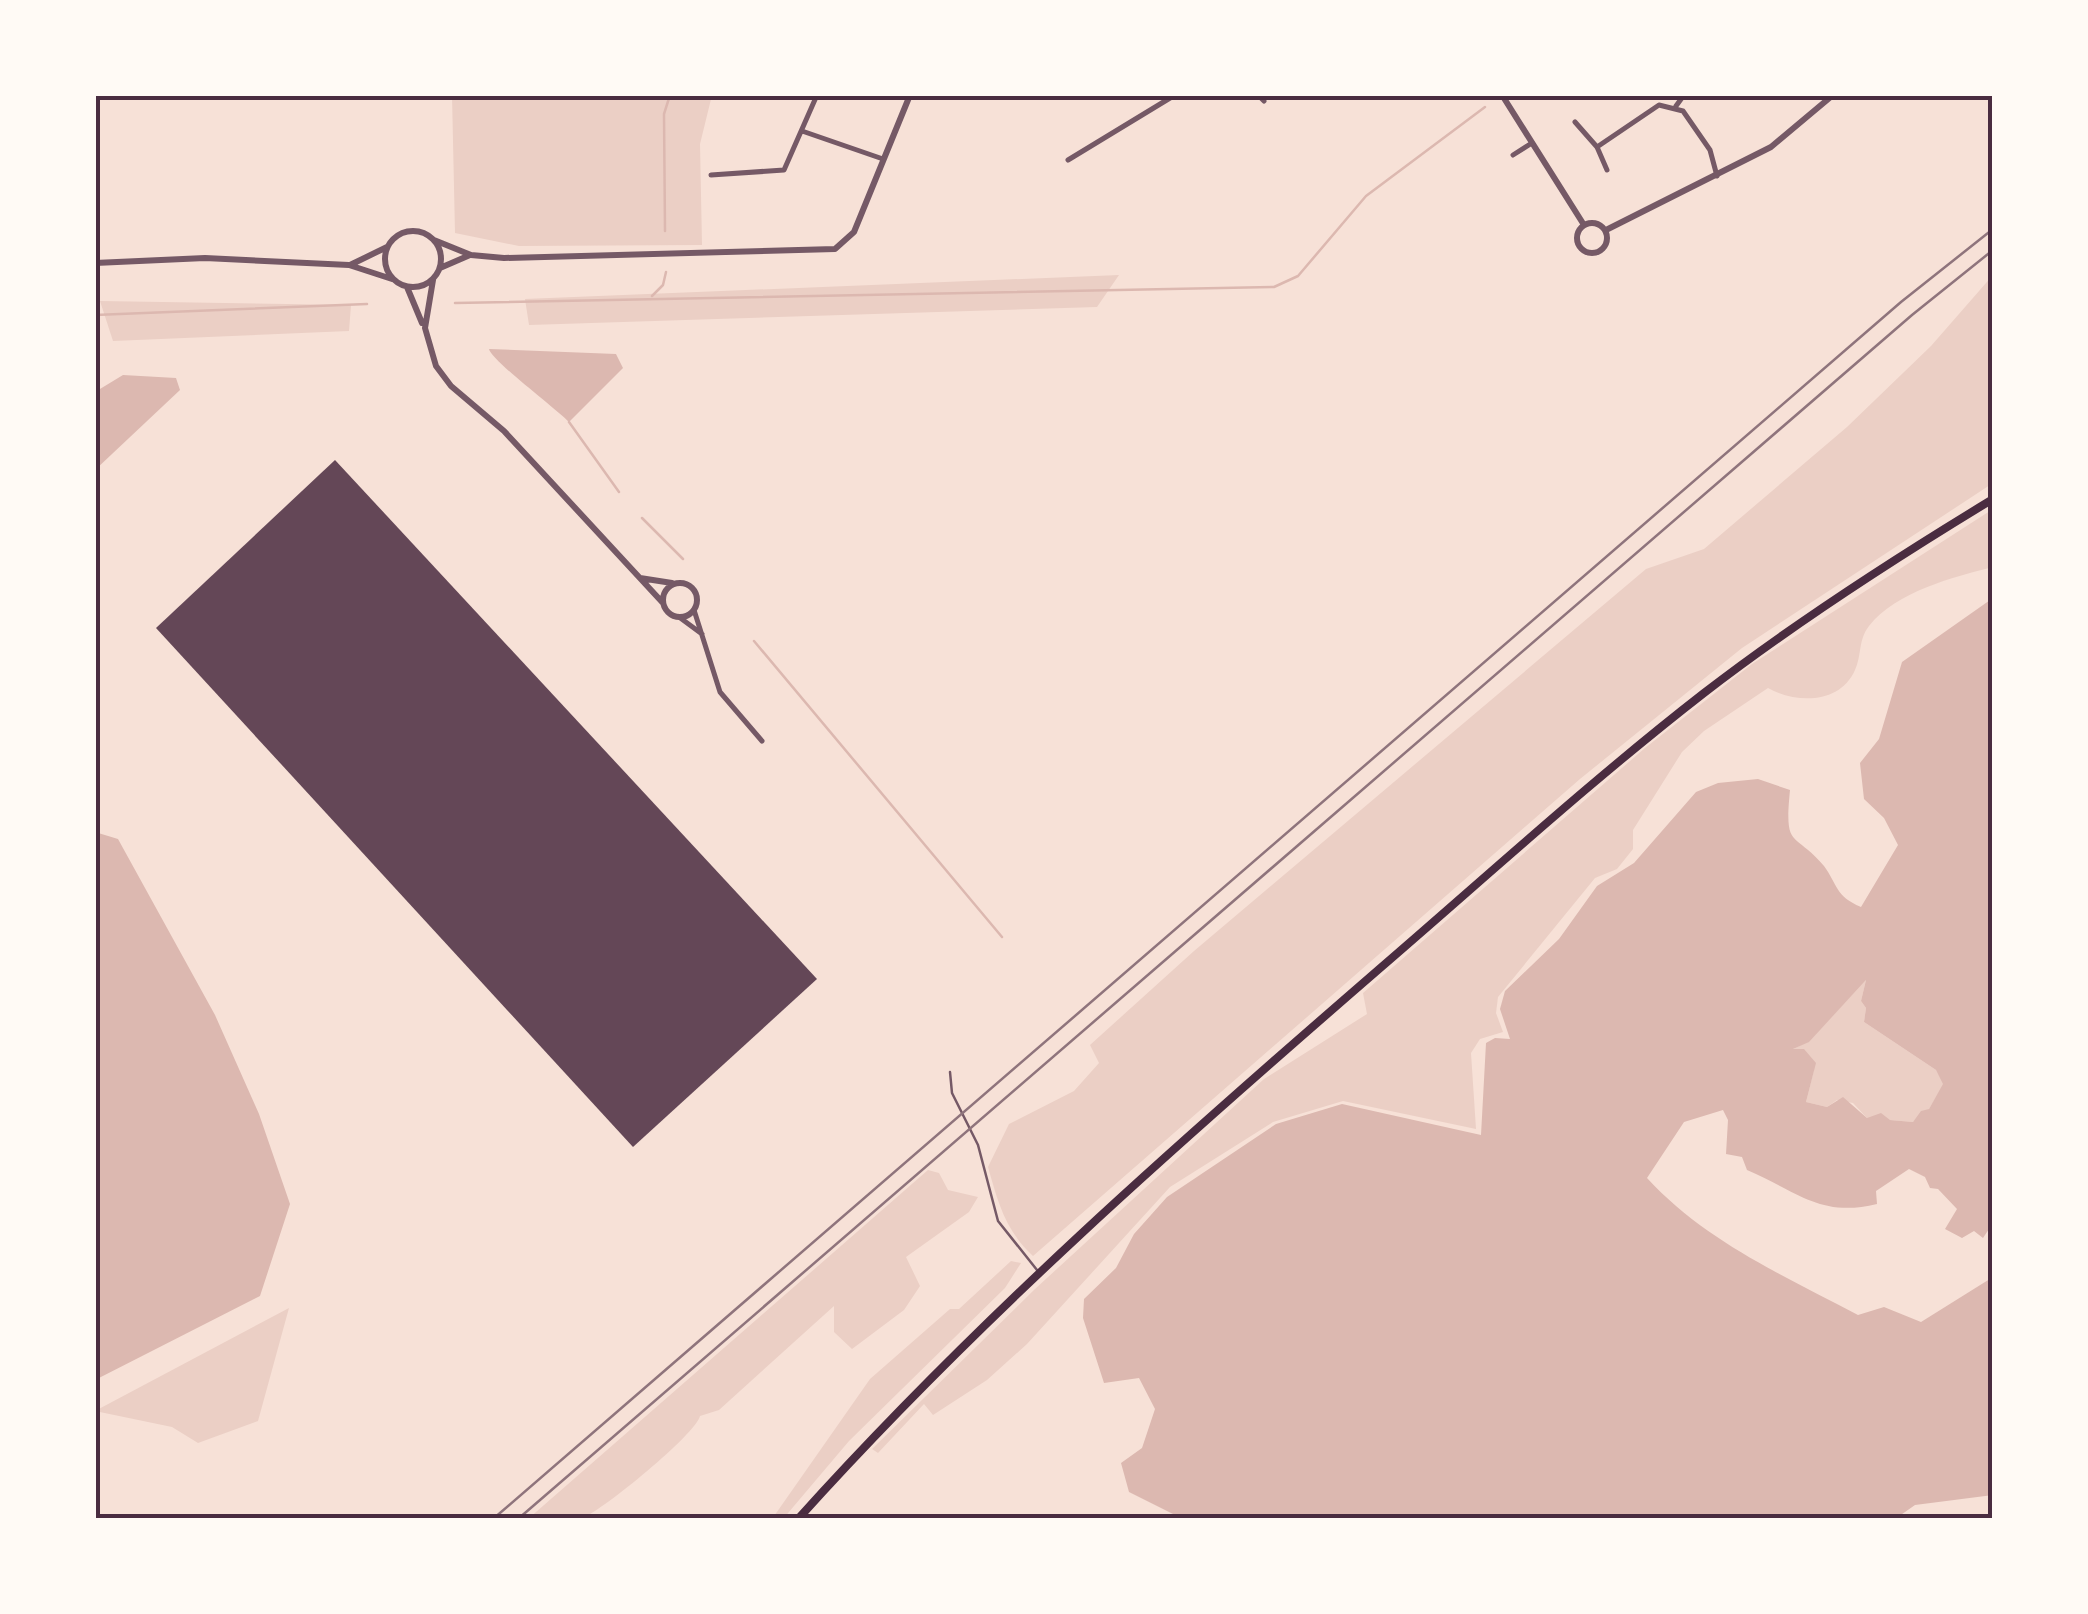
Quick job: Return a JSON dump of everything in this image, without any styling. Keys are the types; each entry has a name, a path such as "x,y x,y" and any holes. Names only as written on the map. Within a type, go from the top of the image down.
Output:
{"main road":[{"path":"798,1519 1038,1271 1262,1070 1704,693 1863,580 1993,499"}],"street":[{"path":"711,174 784,170 817,95"},
{"path":"349,265 387,247 405,232 420,232 471,255 600,257 836,249 854,232 910,95"},
{"path":"1068,160 1175,95"},
{"path":"1258,95 1264,101"},
{"path":"1502,95 1584,225"},
{"path":"1653,95 1659,105"},
{"path":"1676,106 1684,95"},
{"path":"1606,230 1771,147 1833,95"},
{"path":"1597,148 1659,105 1676,106 1710,150 1717,176"},
{"path":"1575,122 1597,148 1607,170"},
{"path":"802,131 883,159"},
{"path":"1514,154 1532,143"},
{"path":"1594,222 1606,230 1605,247 1589,253 1577,241 1584,225 1594,222"},
{"path":"434,240 441,254 440,268 432,280 426,343 450,386 504,431 669,612 705,636"},
{"path":"387,247 385,264 392,279"},
{"path":"440,268 471,255"},
{"path":"95,263 205,258 349,265 407,287 425,328"},
{"path":"407,287 432,280"},
{"path":"639,577 684,583 694,589 698,599 694,610 720,692 762,742"},
{"path":"663,603 672,584"},
{"path":"679,617 694,610"}],"lane":[{"path":"950,1072 952,1092 973,1136 998,1222 1038,1271"}],"shaded area":[{"path":"452,95 712,95 700,144 702,245 519,246 455,233"},
{"path":"1119,275 1097,307 529,325 525,299"},
{"path":"1993,275 1993,483 1742,648 1580,779 1033,1256 1009,1226 988,1167 1009,1124 1074,1091 1099,1063 1090,1045 1194,951 1646,569 1704,549 1847,427 1931,346"},
{"path":"100,301 351,305 349,331 113,341"},
{"path":"489,349 616,354 623,368 569,422"},
{"path":"123,375 176,378 180,390 95,470 95,392"},
{"path":"1993,509 1993,567 1926,588 1880,614 1866,631 1855,670 1839,689 1829,695 1804,698 1768,688 1704,731 1682,752 1633,830 1633,849 1617,869 1595,878 1498,997 1496,1013 1503,1032 1480,1039 1471,1053 1476,1129 1343,1101 1273,1122 1170,1187 1027,1344 987,1380 933,1415 924,1404 878,1453 872,1449 1035,1289 1264,1079 1367,1014 1363,993 1645,748 1752,664"},
{"path":"1993,598 1993,1223 1983,1238 1974,1231 1962,1238 1945,1229 1957,1209 1938,1189 1930,1188 1925,1177 1909,1169 1876,1191 1877,1204 1840,1208 1809,1200 1747,1170 1742,1157 1726,1154 1728,1120 1723,1110 1684,1122 1647,1178 1720,1239 1858,1315 1884,1307 1921,1322 1993,1277 1993,1495 1915,1505 1895,1519 1183,1519 1129,1492 1121,1463 1142,1448 1155,1409 1139,1378 1104,1383 1083,1318 1084,1299 1116,1268 1134,1234 1167,1197 1276,1124 1342,1104 1481,1135 1486,1043 1495,1038 1510,1039 1500,1009 1505,991 1559,939 1597,886 1634,863 1696,792 1718,783 1758,779 1790,790 1790,831 1824,866 1842,894 1861,907 1898,845 1884,818 1864,799 1860,763 1879,739 1902,662","holes":["1866,980 1861,1001 1866,1008 1864,1022 1936,1070 1943,1084 1929,1109 1921,1111 1913,1122 1890,1120 1881,1113 1867,1118 1843,1097 1827,1107 1806,1102 1816,1063 1804,1049 1793,1049 1809,1042"]},
{"path":"95,832 118,839 215,1015 259,1114 290,1204 260,1296 95,1380"},
{"path":"1866,980 1861,1001 1866,1008 1864,1022 1936,1070 1944,1084 1929,1109 1913,1122 1867,1118 1853,1103 1837,1100 1827,1107 1806,1102 1814,1070 1793,1049 1809,1041"},
{"path":"928,1170 939,1173 948,1190 978,1197 969,1212 906,1257 920,1286 904,1310 852,1349 834,1332 834,1306 719,1410 700,1416 683,1439 594,1512 571,1521 528,1519"},
{"path":"1011,1261 1021,1263 1005,1288 849,1441 783,1519 772,1519 870,1379 950,1309 959,1309"},
{"path":"289,1308 258,1421 198,1443 172,1427 95,1411"}],"building":[{"path":"335,460 817,979 633,1147 156,628"}],"waterway":[{"path":"665,231 664,114 670,95"},
{"path":"455,303 1274,287 1298,276 1366,196 1485,107"},
{"path":"652,296 663,285 666,272"},
{"path":"95,315 367,304"},
{"path":"569,422 619,492"},
{"path":"642,518 683,559"},
{"path":"754,641 1002,937"}],"railway":[{"path":"493,1519 1901,302 1993,229"},
{"path":"518,1519 1912,315 1993,250"}]}
